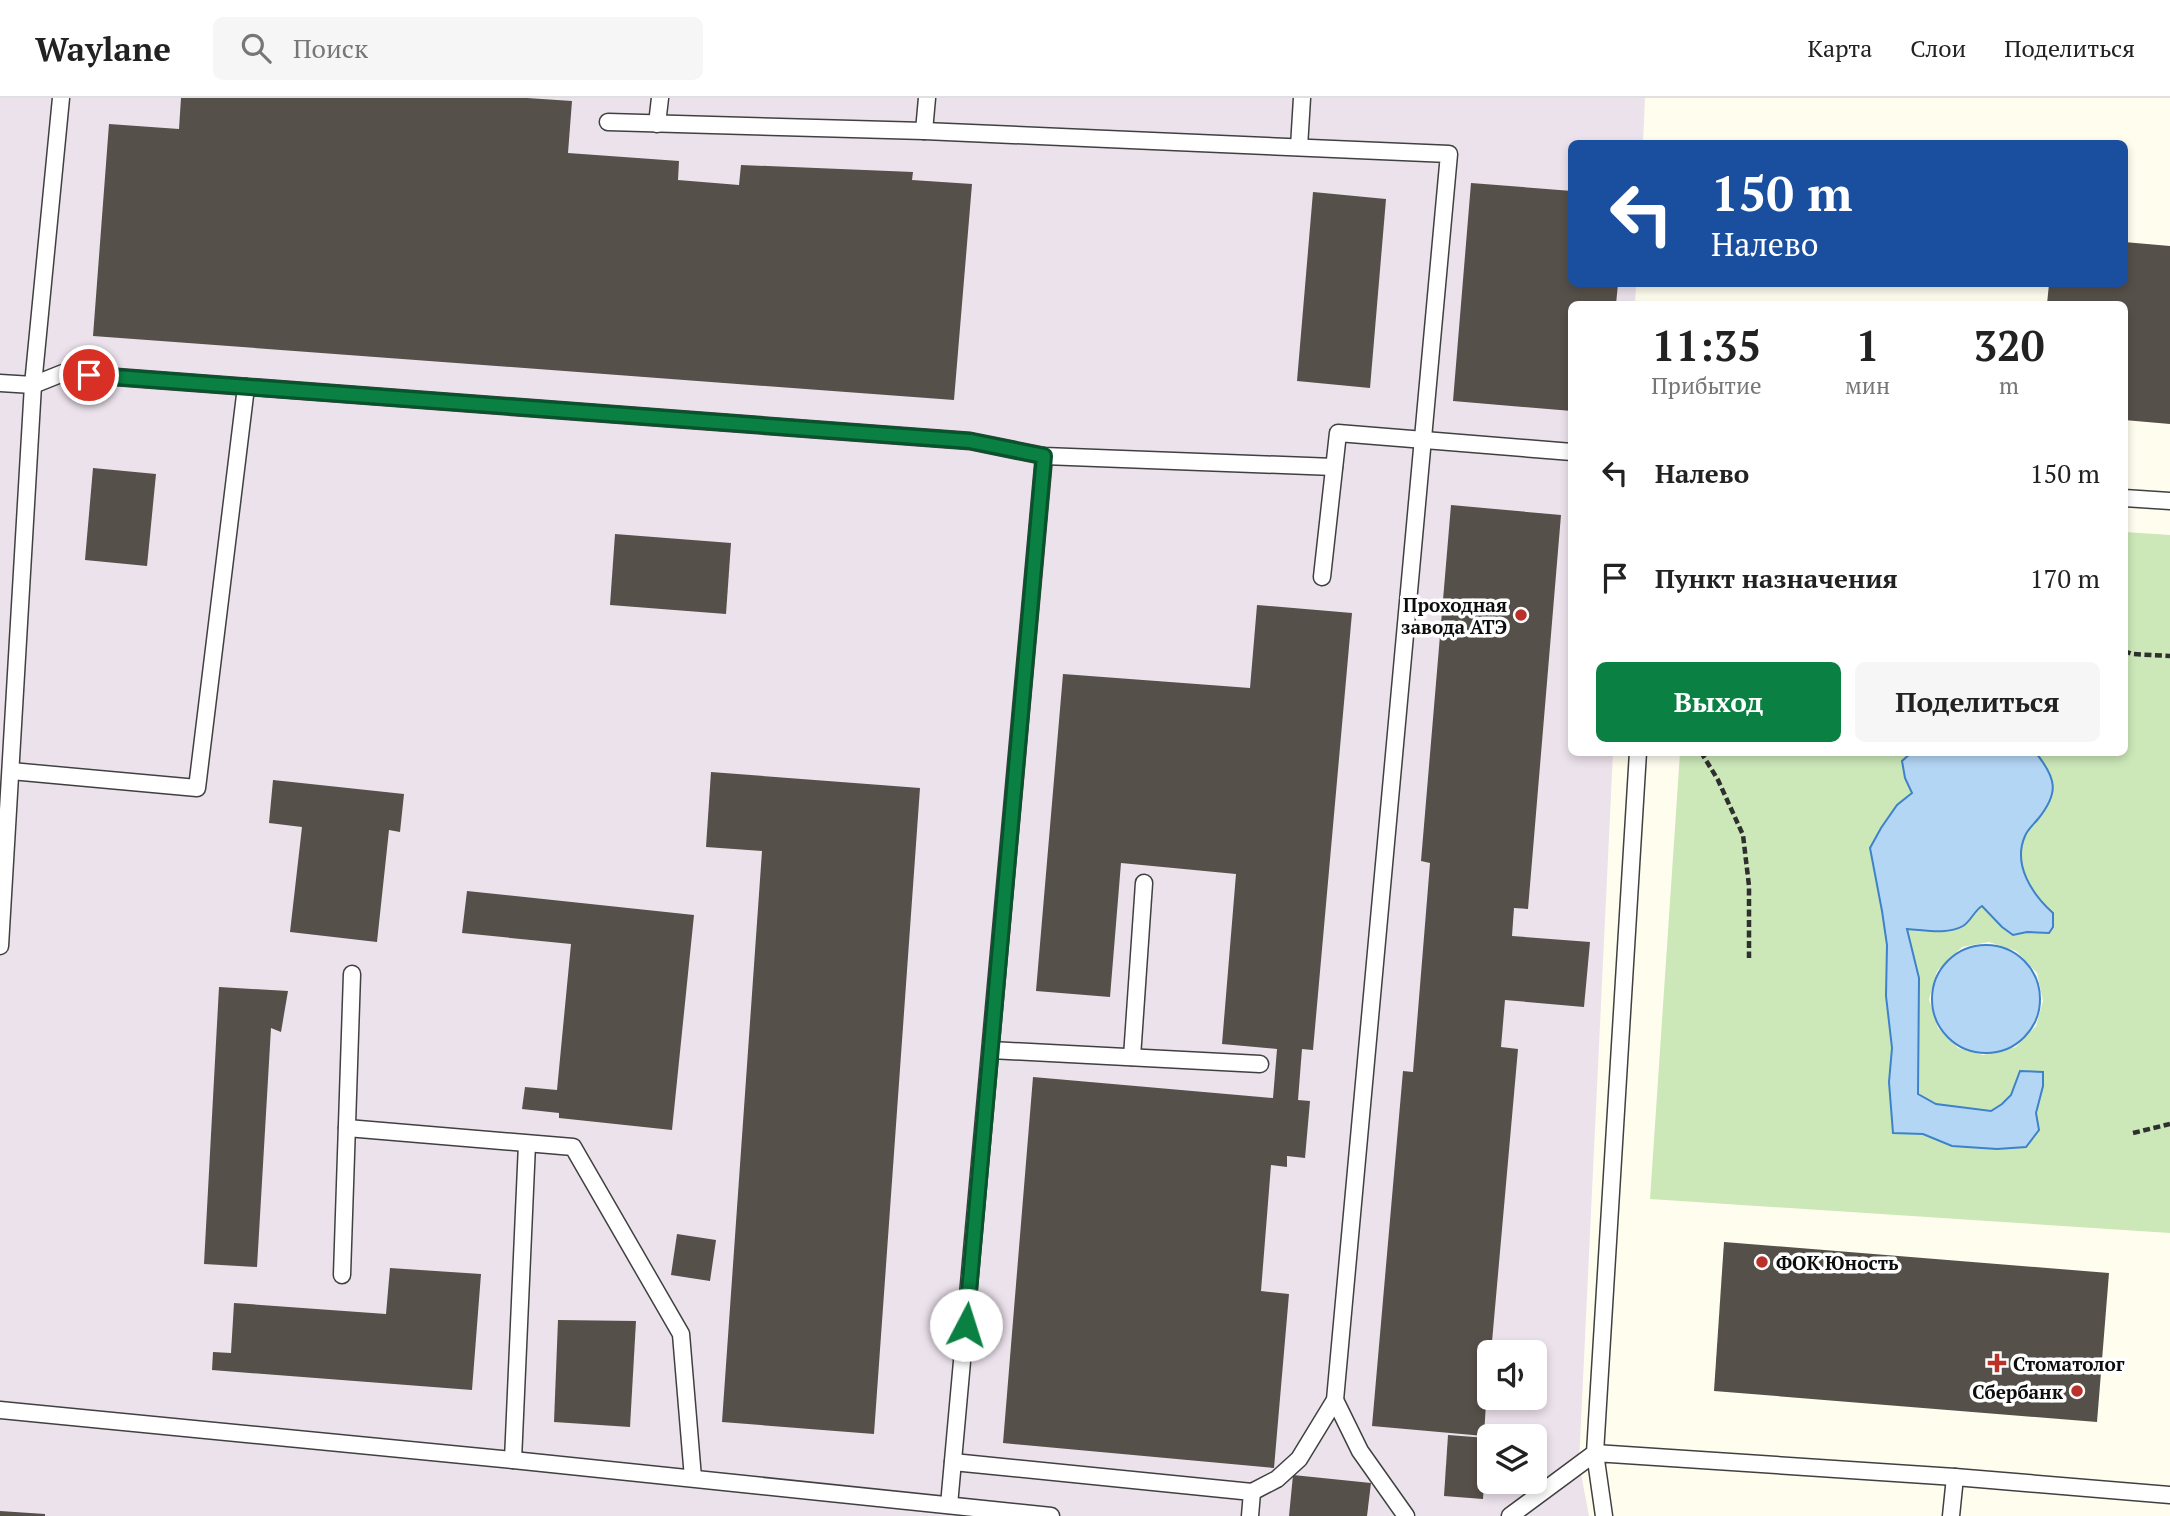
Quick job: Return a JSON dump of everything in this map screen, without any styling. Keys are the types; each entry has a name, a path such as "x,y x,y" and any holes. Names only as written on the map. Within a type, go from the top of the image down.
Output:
{"lane":[{"path":"0,946 33,385 61,98"},
{"path":"657,124 660,98"},
{"path":"924,131 927,98"},
{"path":"1299,147 1302,98"},
{"path":"608,122 924,131 1449,154 1335,1400 1299,1458 1278,1479 1252,1492 953,1462"},
{"path":"0,383 33,385 63,373 970,441 1044,456 1334,467"},
{"path":"11,771 197,788 246,387"},
{"path":"1322,577 1338,433 1568,452"},
{"path":"949,1505 1044,456"},
{"path":"2128,498 2170,501"},
{"path":"1604,1516 1595,1453 1638,756"},
{"path":"1132,1057 1144,883"},
{"path":"342,1275 352,974"},
{"path":"991,1050 1261,1064"},
{"path":"346,1128 573,1147 681,1334 693,1478"},
{"path":"513,1460 527,1144"},
{"path":"1335,1400 1360,1451 1406,1516"},
{"path":"0,1410 1051,1516"},
{"path":"1510,1516 1595,1453 1955,1477 2170,1495"},
{"path":"1951,1516 1955,1477"},
{"path":"1250,1516 1252,1492"}],"path":[{"path":"2128,652 2170,656"},
{"path":"1703,756 1718,780 1743,835 1749,886 1749,958"},
{"path":"2133,1133 2170,1124"}],"shaded area":[{"path":"0,98 1645,98 1643,140 1568,140 1568,287 1636,287 1635,301 1568,301 1568,756 1613,756 1579,1463 1589,1516 0,1516"}],"green space":[{"path":"2128,532 2170,535 2170,1233 1650,1199 1680,756 2128,756","holes":["1989,942 2016,951 2037,973 2043,1001 2036,1026 2016,1047 1983,1055 1958,1048 1938,1028 1929,999 1937,971 1962,947"]}],"water":[{"path":"1908,756 2038,756 2051,778 2053,786 2050,801 2026,834 2021,858 2032,888 2053,913 2053,927 2049,933 2027,932 2013,935 1982,906 1966,924 1957,929 1907,929 1919,978 1918,1094 1936,1104 1991,1111 2011,1095 2020,1071 2043,1072 2043,1086 2036,1113 2039,1130 2026,1147 1997,1149 1952,1146 1923,1134 1893,1133 1889,1082 1892,1048 1886,996 1887,945 1870,848 1897,805 1912,793 1905,778 1902,761"},
{"path":"1986,945 2007,949 2024,961 2036,978 2040,999 2036,1020 2024,1037 2007,1049 1986,1053 1965,1049 1948,1037 1936,1020 1932,999 1936,978 1948,961 1965,949"}],"building":[{"path":"181,98 527,98 572,101 568,153 679,161 678,180 739,185 741,165 913,172 912,180 972,184 954,400 93,336 109,124 179,129"},
{"path":"1471,183 1568,191 1568,287 1618,287 1616,301 1568,301 1568,411 1453,401"},
{"path":"1313,192 1386,199 1370,388 1297,381"},
{"path":"2128,242 2170,246 2170,424 2128,420 2128,301 2047,301 2049,287 2128,287"},
{"path":"93,468 156,474 147,566 85,560"},
{"path":"1451,505 1561,515 1528,909 1514,908 1512,936 1590,942 1584,1007 1505,1000 1501,1047 1518,1049 1492,1340 1477,1340 1477,1410 1486,1410 1485,1424 1477,1424 1477,1435 1372,1426 1403,1071 1413,1072 1430,863 1421,861"},
{"path":"615,534 731,543 726,614 610,605"},
{"path":"1257,605 1352,613 1313,1050 1302,1049 1298,1100 1310,1101 1305,1158 1287,1156 1287,1167 1271,1165 1261,1291 1289,1294 1274,1468 1003,1443 1033,1077 1273,1098 1277,1049 1222,1044 1236,874 1121,863 1110,997 1036,991 1063,674 1250,688"},
{"path":"711,772 920,788 874,1434 722,1422 762,851 706,847"},
{"path":"273,780 404,794 400,832 389,830 377,942 290,932 302,827 269,823"},
{"path":"467,891 694,915 672,1130 559,1118 559,1113 522,1109 525,1087 557,1090 571,944 462,933"},
{"path":"219,987 288,991 281,1032 271,1028 257,1267 204,1264"},
{"path":"677,1234 716,1240 710,1281 671,1275"},
{"path":"1724,1242 2109,1273 2097,1422 1714,1391"},
{"path":"390,1268 481,1274 472,1390 212,1370 213,1352 231,1353 234,1303 386,1314"},
{"path":"558,1320 636,1321 630,1427 554,1422"},
{"path":"1448,1435 1477,1437 1477,1494 1483,1494 1483,1499 1444,1496"},
{"path":"1293,1475 1371,1483 1367,1516 1289,1516"},
{"path":"0,1511 45,1514 45,1516 0,1516"}],"place":[{"name":"Проходная завода АТЭ","path":"1521,615"},
{"name":"ФОК Юность","path":"1762,1262"},
{"name":"Стоматолог","path":"1997,1363"},
{"name":"Сбербанк","path":"2077,1391"}],"route":[{"path":"89,375 970,441 1044,456 966,1325"}]}
